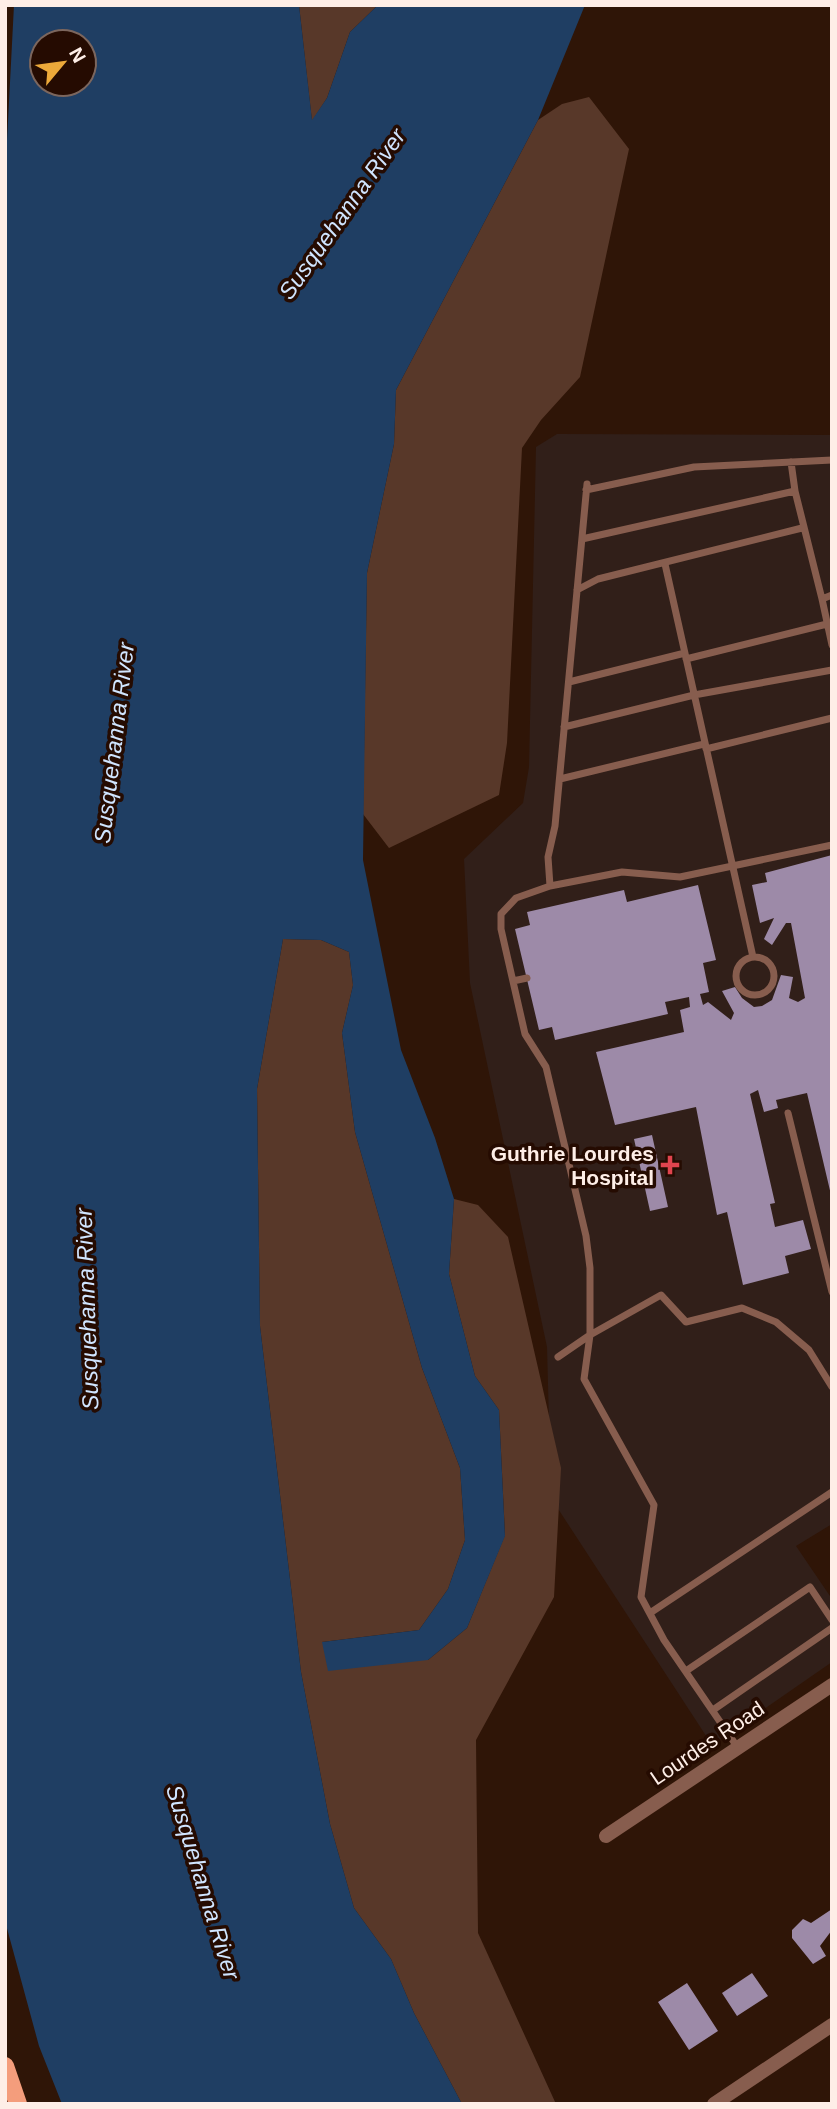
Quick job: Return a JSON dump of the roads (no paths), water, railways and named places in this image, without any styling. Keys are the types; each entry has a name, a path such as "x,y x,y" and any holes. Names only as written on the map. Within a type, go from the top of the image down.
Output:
{"main road":[{"path":"5,2066 18,2104"}],"street":[{"name":"Lourdes Road","path":"606,1836 832,1685"},
{"path":"714,2104 832,2025"}],"lane":[{"path":"550,887 548,857 555,826 560,779 587,487 694,467 832,460"},
{"path":"791,462 802,528 832,645"},
{"path":"582,538 795,491"},
{"path":"577,590 598,579 802,528"},
{"path":"666,564 753,957"},
{"path":"822,599 832,595"},
{"path":"569,682 827,624"},
{"path":"564,727 694,695 832,670"},
{"path":"560,779 832,718"},
{"path":"738,1748 686,1671 641,1597 654,1505 583,1379 590,1335 590,1268 586,1236 546,1067 525,1034 501,929 501,914 516,898 550,887 622,872 667,878 832,845"},
{"path":"753,957 765,959 774,975 766,991 754,994 739,985 736,973 742,962 753,957"},
{"path":"513,981 527,978"},
{"path":"788,1113 832,1292"},
{"path":"558,1357 590,1335 661,1295 686,1322 742,1308 776,1322 809,1350 832,1387"},
{"path":"650,1613 832,1492"},
{"path":"686,1671 810,1587 832,1620"},
{"path":"713,1710 832,1628"}],"water":[{"name":"Susquehanna River","path":"14,5 299,5 312,120 327,98 350,32 378,5 585,5 538,120 396,390 394,444 367,573 363,860 401,1050 435,1138 454,1199 449,1274 475,1376 499,1410 505,1536 467,1628 428,1660 328,1671 322,1642 419,1630 448,1589 465,1540 460,1468 422,1368 355,1132 342,1033 353,985 349,952 321,940 283,939 257,1089 260,1326 301,1672 330,1824 354,1908 391,1959 414,2013 462,2104 62,2104 39,2046 5,1921 5,179"}],"place":[{"name":"Guthrie Lourdes Hospital","path":"670,1165"}]}
